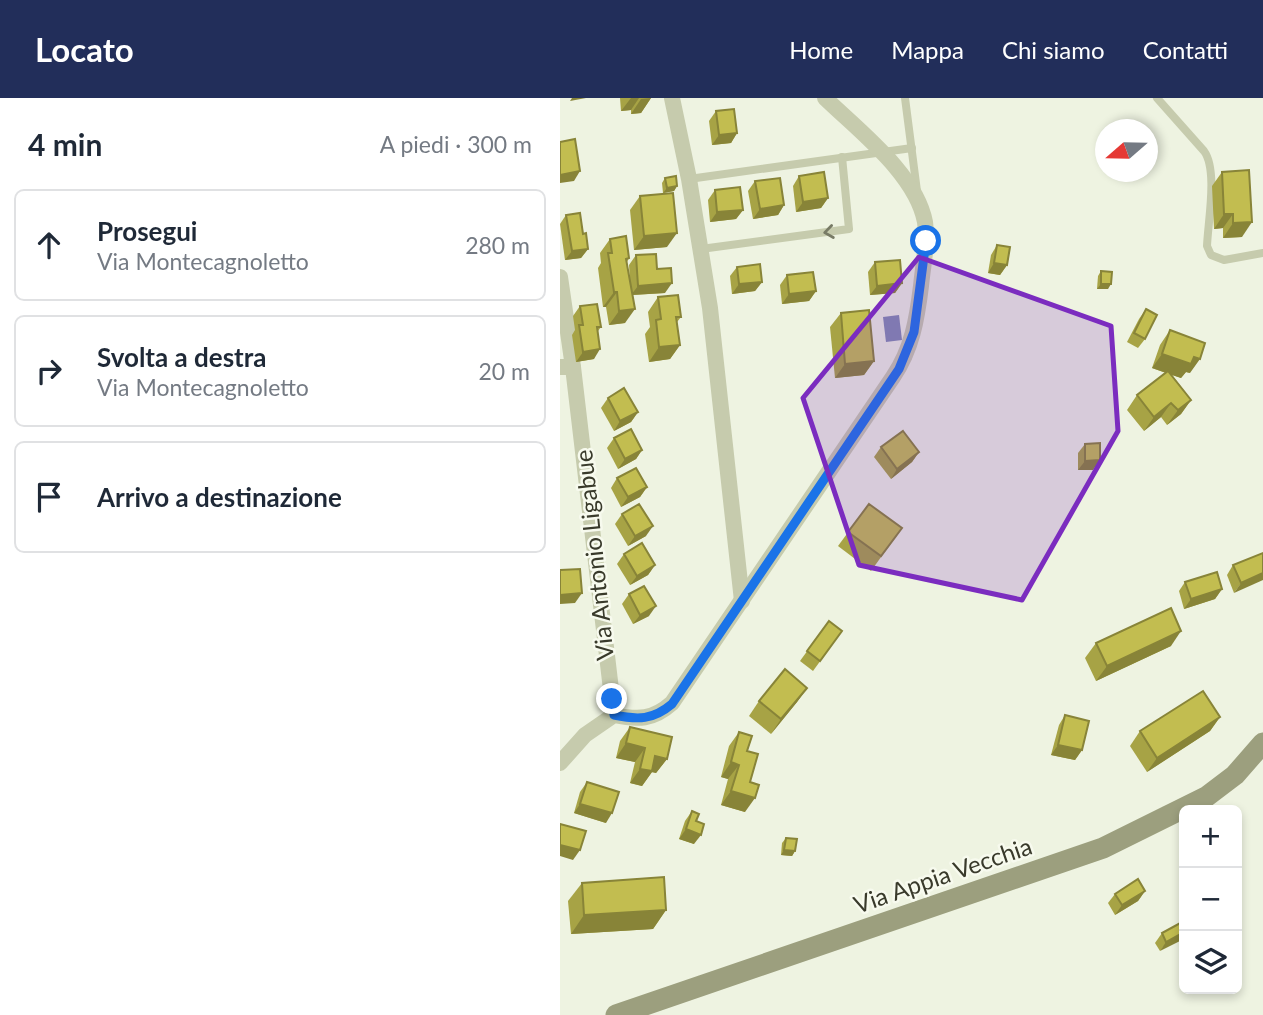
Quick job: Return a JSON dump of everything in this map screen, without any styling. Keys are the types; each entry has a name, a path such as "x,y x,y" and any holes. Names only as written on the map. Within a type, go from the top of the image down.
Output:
{"main road":[{"name":"Via Appia Vecchia","path":"616,1015 1103,848 1206,797 1235,775 1263,743"}],"street":[{"path":"672,98 690,179 716,355 742,601"},
{"path":"560,763 585,735 614,715 646,719 672,704 893,377 910,347 918,310 926,241 924,220 918,201 900,172 830,100"},
{"name":"Via Antonio Ligabue","path":"560,277 567,367 614,715"}],"lane":[{"path":"905,98 918,201"},
{"path":"1157,98 1204,150 1209,160 1212,170 1207,246 1211,255 1224,260 1263,253"},
{"path":"690,179 912,148"},
{"path":"701,249 849,229 842,157"}],"highlighted area":[{"path":"919,257 1111,326 1118,431 1022,600 859,565 803,398"}],"water":[{"path":"899,315 902,340 886,342 883,317"}],"building":[{"path":"734,109 737,133 719,135 716,111"},
{"path":"575,139 580,171 560,175 560,142"},
{"path":"1249,170 1252,222 1233,223 1233,214 1224,214 1222,172"},
{"path":"824,172 828,198 803,202 799,176"},
{"path":"676,176 677,186 667,188 665,178"},
{"path":"780,178 784,205 760,209 755,181"},
{"path":"740,187 743,210 717,212 715,190"},
{"path":"673,193 677,233 644,236 640,196"},
{"path":"580,213 588,249 572,251 566,215"},
{"path":"626,236 629,258 626,259 635,309 619,311 608,253 612,253 610,239"},
{"path":"997,245 1010,247 1007,265 994,263"},
{"path":"656,254 657,269 671,268 672,283 638,286 636,255"},
{"path":"900,260 902,283 877,286 875,262"},
{"path":"760,264 762,282 739,284 737,267"},
{"path":"1101,271 1112,272 1111,284 1101,284"},
{"path":"813,272 816,291 789,294 787,275"},
{"path":"678,295 681,317 676,317 680,345 659,347 656,320 661,319 658,297"},
{"path":"597,304 601,327 597,327 600,349 583,352 579,325 583,325 580,306"},
{"path":"1146,309 1157,315 1145,339 1134,333"},
{"path":"869,310 874,361 845,364 841,313"},
{"path":"1170,330 1205,343 1200,359 1194,357 1191,364 1162,354"},
{"path":"1168,371 1191,400 1178,410 1171,403 1154,417 1137,395"},
{"path":"624,388 638,412 620,421 608,398"},
{"path":"631,429 642,450 625,459 614,438"},
{"path":"903,431 919,452 897,469 881,447"},
{"path":"1100,443 1100,460 1085,461 1085,444"},
{"path":"636,468 647,487 628,497 617,478"},
{"path":"639,504 653,526 635,536 622,514"},
{"path":"869,504 902,528 881,556 848,532"},
{"path":"642,543 655,565 637,576 624,554"},
{"path":"1263,553 1263,573 1241,583 1233,565"},
{"path":"580,569 582,593 560,595 560,570"},
{"path":"1217,572 1222,589 1191,599 1185,582"},
{"path":"644,586 656,606 640,615 629,594"},
{"path":"1171,608 1181,631 1107,666 1096,643"},
{"path":"829,621 842,631 820,661 807,651"},
{"path":"785,669 807,688 781,719 759,701"},
{"path":"1203,691 1220,717 1157,758 1140,731"},
{"path":"1065,715 1089,721 1082,750 1058,745"},
{"path":"630,727 672,737 667,759 655,756 652,771 640,769 645,748 626,743"},
{"path":"739,732 752,736 747,751 758,754 750,782 759,785 755,798 731,791 739,765 731,762"},
{"path":"587,782 619,792 612,813 580,804"},
{"path":"692,811 699,814 696,821 704,824 701,835 686,829"},
{"path":"560,824 586,831 580,850 560,845"},
{"path":"786,838 797,839 795,851 784,850"},
{"path":"664,877 666,910 584,915 582,883"},
{"path":"1138,879 1145,891 1122,905 1115,894"},
{"path":"1179,924 1179,935 1166,942 1162,933"}],"route":[{"path":"612,699 614,715 635,719 657,715 672,704 899,369 914,332 926,241"}]}
